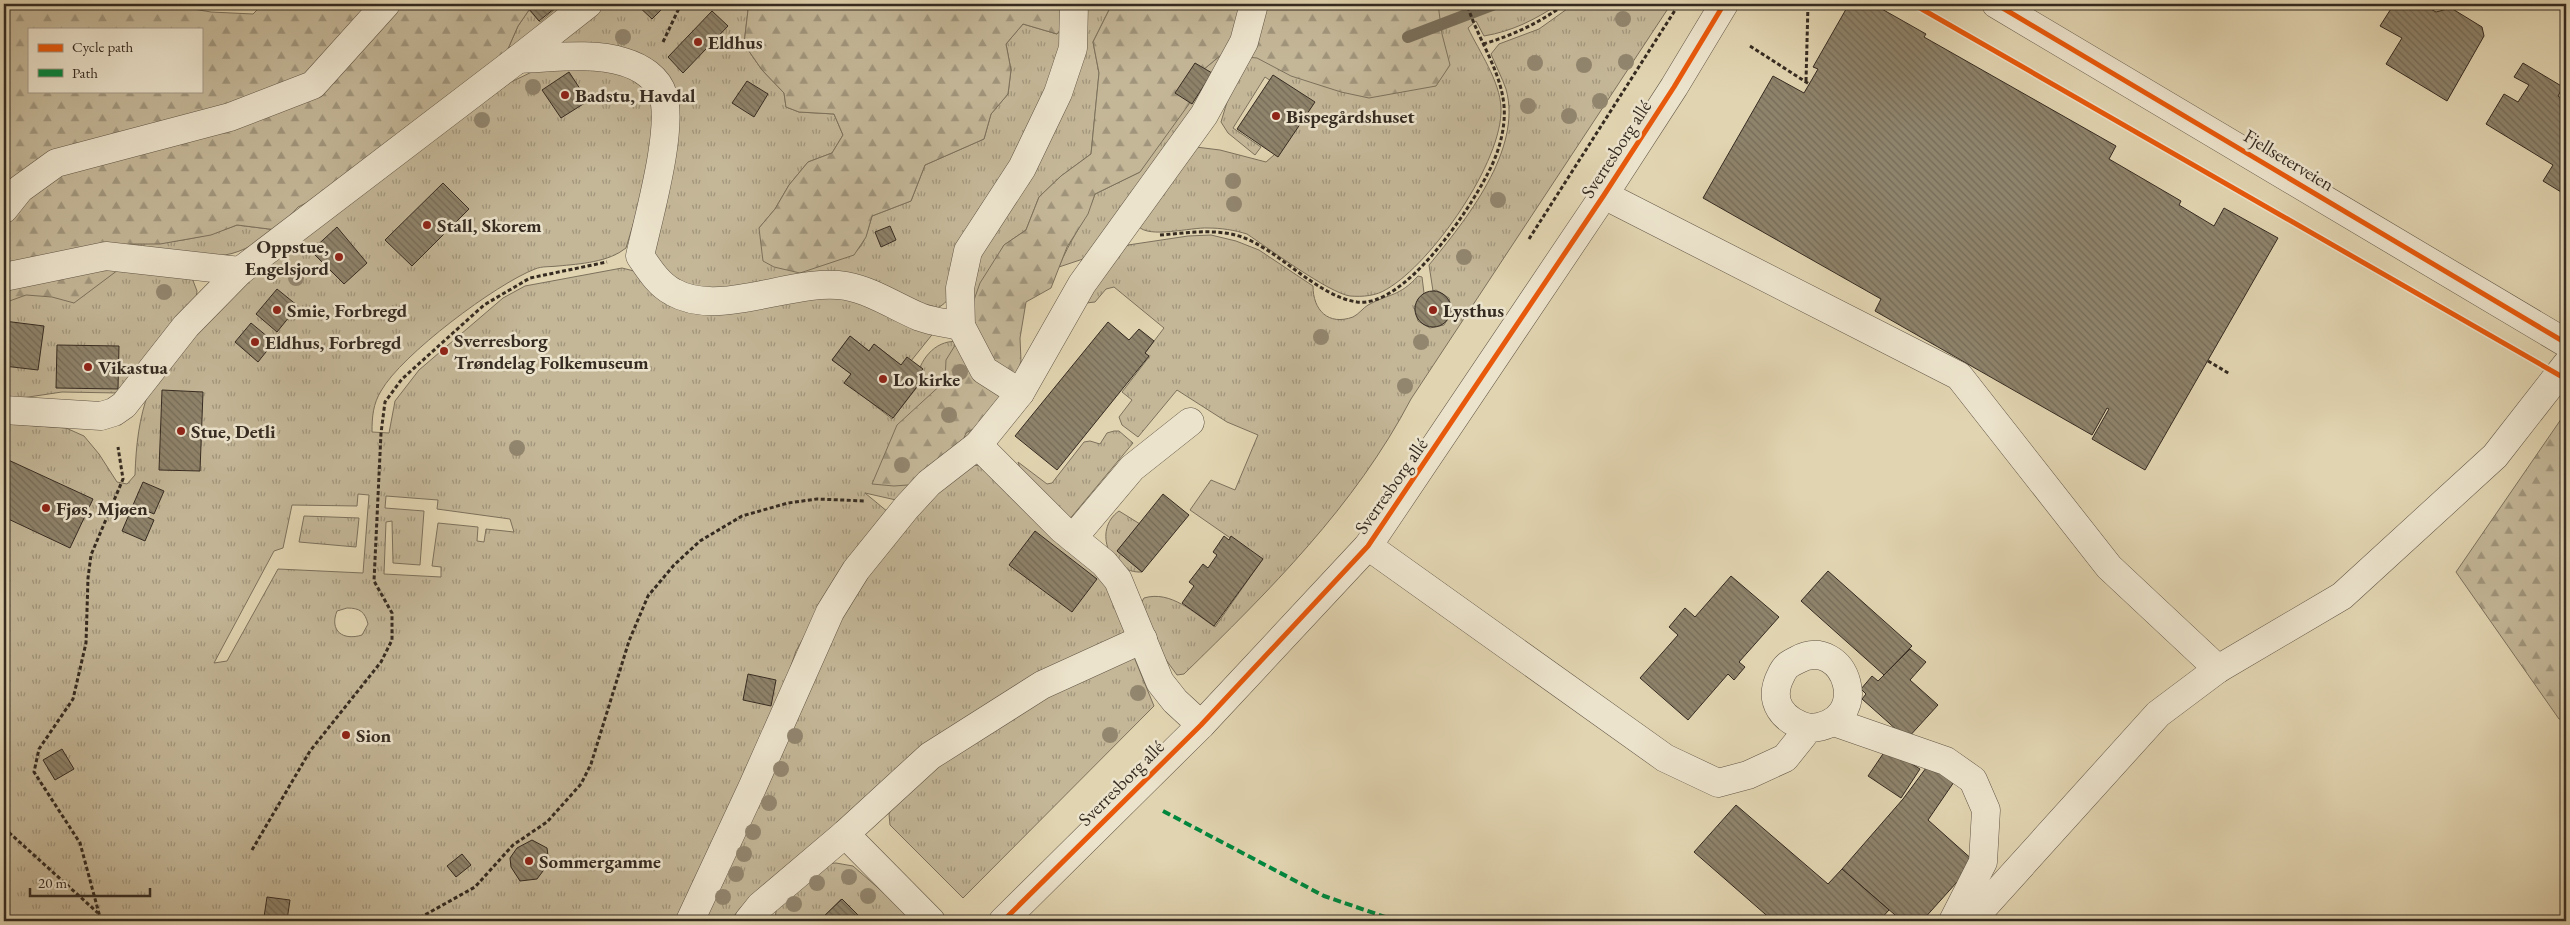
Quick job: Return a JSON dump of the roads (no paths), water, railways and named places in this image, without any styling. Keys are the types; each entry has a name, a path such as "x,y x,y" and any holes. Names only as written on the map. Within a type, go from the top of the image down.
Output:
{"street":[{"path":"4,209 20,189 56,164 230,118 313,85 386,4"},
{"path":"4,410 101,416 114,412 124,405 186,326 240,271 588,4"},
{"path":"1020,393 984,370 961,326 960,288 968,251 1022,168 1058,93 1073,48 1074,4"},
{"path":"690,921 752,788 830,612 856,570 906,508 930,483 978,445 1020,393 1082,284 1204,115 1244,42 1254,4"},
{"name":"Sverresborg allé","path":"1003,921 1202,725 1368,546 1604,195 1674,87 1724,4"},
{"name":"Fjellseterveien","path":"1996,4 2566,343"},
{"path":"518,59 584,57 624,62 648,72 663,94 666,124 656,187 640,256 656,278 672,292 691,300 731,300 803,287 846,286 881,298 922,318 961,326"},
{"path":"1604,195 1959,376 2109,567 2218,669"},
{"path":"4,277 106,256 240,271"},
{"path":"1971,921 2158,714 2218,669 2342,596 2495,456 2566,365"},
{"path":"1072,538 1132,468 1190,422"},
{"path":"978,445 1072,538 1104,563 1118,580 1160,682 1175,701 1202,725"},
{"path":"1368,546 1665,758 1718,783 1748,775 1785,758 1822,725 1946,761 1973,780 1986,810 1983,862 1953,921"},
{"path":"748,921 760,906 845,834 930,756 1042,686 1143,639"},
{"path":"845,834 931,921"}],"waterway":[{"path":"1408,37 1495,4"}],"place":[{"name":"Eldhus","path":"698,42"},
{"name":"Badstu, Havdal","path":"565,95"},
{"name":"Bispegårdshuset","path":"1276,116"},
{"name":"Stall, Skorem","path":"427,225"},
{"name":"Oppstue, Engelsjord","path":"339,257"},
{"name":"Smie, Forbregd","path":"277,310"},
{"name":"Lysthus","path":"1433,310"},
{"name":"Eldhus, Forbregd","path":"255,342"},
{"name":"Sverresborg Trøndelag Folkemuseum","path":"444,351"},
{"name":"Vikastua","path":"88,367"},
{"name":"Lo kirke","path":"883,379"},
{"name":"Stue, Detli","path":"181,431"},
{"name":"Fjøs, Mjøen","path":"46,508"},
{"name":"Sion","path":"346,735"},
{"name":"Sommergamme","path":"529,861"}]}
